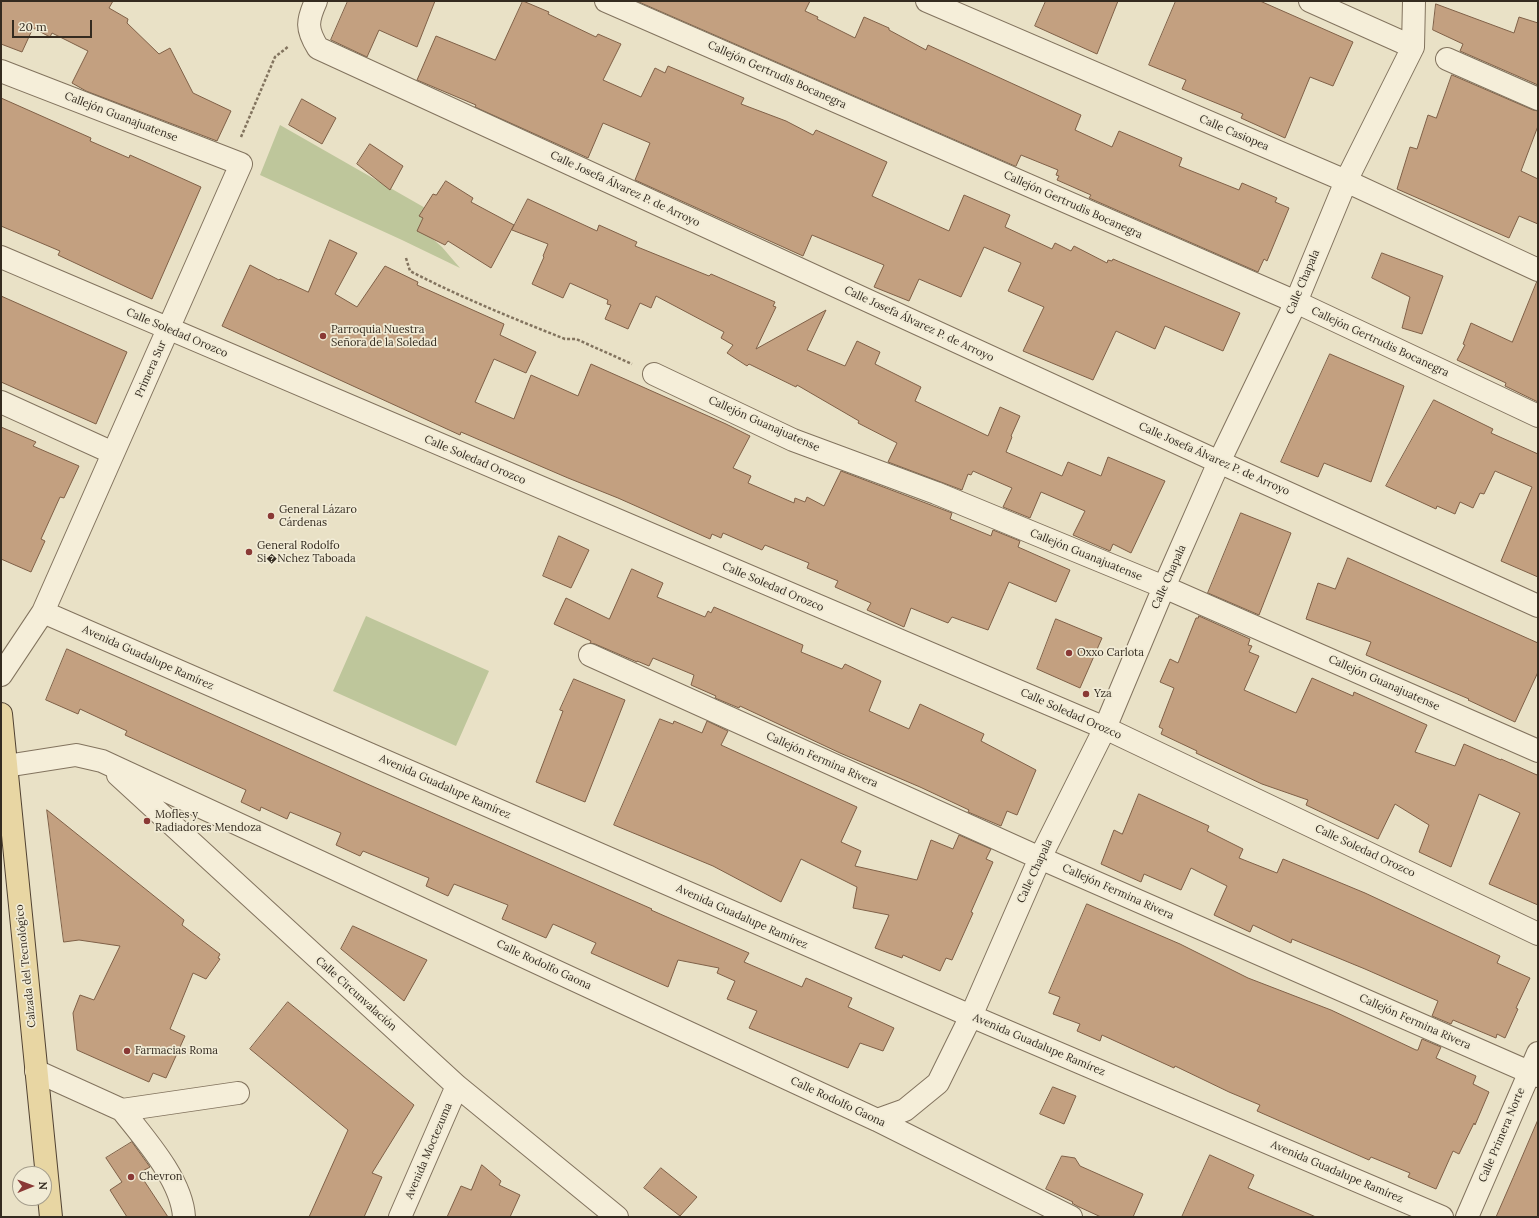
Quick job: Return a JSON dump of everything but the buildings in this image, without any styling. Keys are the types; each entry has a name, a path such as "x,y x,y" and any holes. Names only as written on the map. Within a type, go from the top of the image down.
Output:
{"main road":[{"name":"Calzada del Tecnológico","path":"1,714 9,877 36,1071 51,1217"}],"street":[{"path":"309,32 309,15 316,1"},
{"name":"Callejón Gertrudis Bocanegra","path":"606,1 1296,302 1538,416"},
{"name":"Calle Casiopea","path":"927,1 1346,181 1538,270"},
{"path":"1310,1 1412,47"},
{"name":"Calle Chapala","path":"877,1120 905,1110 938,1084 971,1016 1040,858 1106,728 1164,586 1219,462 1296,302 1346,181 1412,47 1414,1"},
{"name":"Calle Josefa Álvarez P. de Arroyo","path":"309,32 318,48 1219,462 1538,606"},
{"path":"1446,59 1538,98"},
{"name":"Callejón Guanajuatense","path":"1,71 241,164"},
{"name":"Primera Sur","path":"1,675 44,612 241,164"},
{"name":"Calle Soledad Orozco","path":"1,257 1106,728 1538,934"},
{"name":"Callejón Guanajuatense","path":"654,374 793,440 936,493 1164,586 1538,751"},
{"path":"1,402 113,453"},
{"name":"Avenida Guadalupe Ramírez","path":"44,612 971,1016 1442,1217"},
{"name":"Callejón Fermina Rivera","path":"590,655 1040,858 1535,1067"},
{"name":"Calle Rodolfo Gaona","path":"4,768 76,755 102,761 877,1120 1071,1217"},
{"name":"Calle Circunvalación","path":"102,761 457,1086 617,1217"},
{"name":"Calle Primera Norte","path":"1467,1217 1535,1067"},
{"path":"36,1071 122,1110 156,1154 174,1182 184,1217"},
{"name":"Avenida Moctezuma","path":"400,1217 457,1086"},
{"path":"122,1110 238,1093"}],"path":[{"path":"241,164 247,157 235,150 275,57 309,32"},
{"path":"406,258 410,272 432,283 565,339 576,339 654,374"}],"green space":[{"path":"280,125 427,209 419,227 442,247 460,268 260,175"},
{"path":"366,616 489,671 456,746 333,691"}],"place":[{"name":"Parroquia Nuestra Señora de la Soledad","path":"323,336"},
{"name":"General Lázaro Cárdenas","path":"271,516"},
{"name":"General Rodolfo Si�Nchez Taboada","path":"249,552"},
{"name":"Oxxo Carlota","path":"1069,653"},
{"name":"Yza","path":"1086,694"},
{"name":"Mofles y Radiadores Mendoza","path":"147,821"},
{"name":"Farmacias Roma","path":"127,1051"},
{"name":"Chevron","path":"131,1177"}]}
